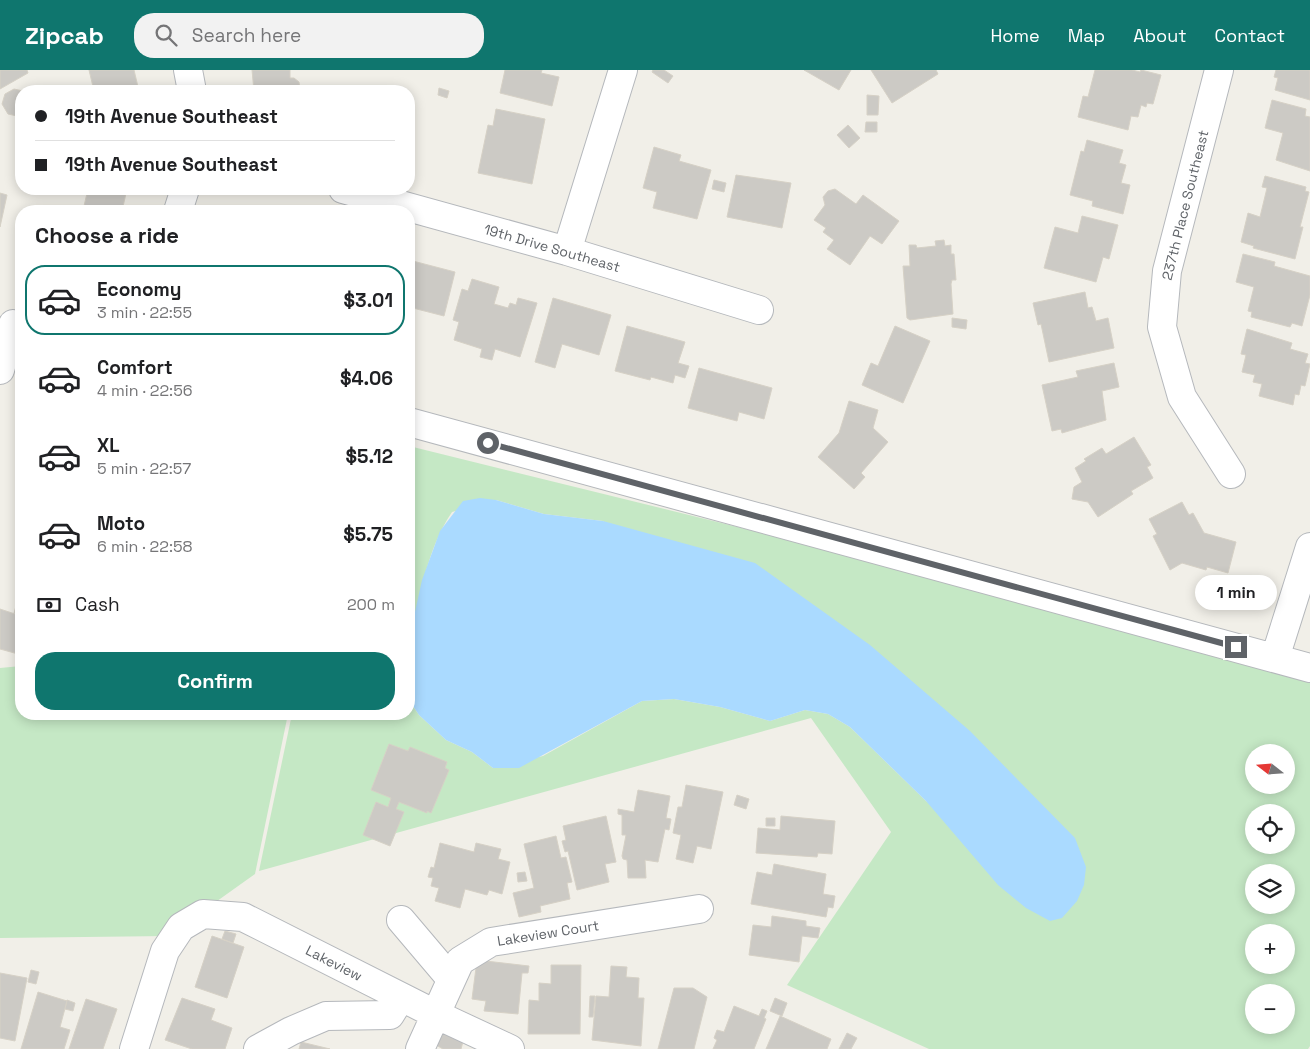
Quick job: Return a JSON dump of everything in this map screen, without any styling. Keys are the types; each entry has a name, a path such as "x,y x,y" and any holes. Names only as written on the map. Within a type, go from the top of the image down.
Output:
{"street":[{"path":"188,70 191,85"},
{"path":"567,251 623,70"},
{"name":"237th Place Southeast","path":"1219,70 1167,271 1162,328 1182,398 1230,474"},
{"name":"19th Drive Southeast","path":"365,195 401,205"},
{"name":"19th Drive Southeast","path":"415,209 567,251 759,310"},
{"path":"0,370 12,324"},
{"path":"415,424 1310,668"},
{"path":"1275,658 1310,546"},
{"name":"Lakeview Court","path":"420,1049 460,961 491,942 699,909"},
{"name":"Lakeview","path":"134,1049 166,951 181,927 203,914 243,917 435,1014 510,1049"},
{"path":"401,920 452,979"},
{"path":"258,1049 291,1031 326,1016 390,1015 401,997"}],"green space":[{"path":"415,447 1310,668 1310,1046 1308,1049 929,1049 787,985 891,832 811,718 259,871 291,720 415,720 415,709 446,740 472,752 493,768 543,756 642,701 674,699 720,707 770,721 805,710 828,714 850,727 926,801 1077,901 603,521 544,514 496,500 452,512 443,527 430,558 415,614"},
{"path":"15,667 15,720 287,720 255,874 168,936 0,938 0,668"}],"water":[{"path":"480,498 496,500 544,514 603,521 755,563 870,645 970,731 1075,838 1086,867 1084,885 1077,901 1062,918 1050,921 1026,908 998,885 926,801 850,727 828,714 805,710 770,721 720,707 674,699 642,701 519,768 493,768 472,752 446,740 415,709 415,612 422,580 440,531 463,501"}],"building":[{"path":"0,70 27,70 28,73 0,89"},
{"path":"89,70 134,70 138,85 93,85"},
{"path":"252,70 290,70 290,78 294,78 299,82 299,85 253,85"},
{"path":"505,70 542,70 541,73 559,77 552,106 500,93"},
{"path":"653,70 664,70 673,76 668,83 652,72"},
{"path":"804,70 851,70 839,90"},
{"path":"871,70 936,70 938,74 892,103"},
{"path":"1095,70 1132,70 1140,72 1141,70 1161,75 1153,104 1147,103 1146,107 1141,105 1138,117 1131,116 1128,130 1078,117 1083,96 1088,97"},
{"path":"1276,70 1310,70 1310,100 1275,90 1278,78 1274,77"},
{"path":"439,88 449,91 447,98 438,95"},
{"path":"15,89 15,116 8,114 2,104 5,94"},
{"path":"867,95 879,96 878,115 867,115"},
{"path":"1272,100 1306,109 1305,116 1310,117 1310,171 1276,160 1283,133 1265,128"},
{"path":"496,109 545,119 532,184 478,173 488,125 493,126"},
{"path":"866,122 877,122 877,132 865,132"},
{"path":"848,125 860,138 849,148 837,135"},
{"path":"1087,140 1123,150 1119,163 1126,165 1121,183 1130,185 1123,214 1092,206 1093,201 1070,195 1081,151 1084,152"},
{"path":"654,147 681,155 679,161 711,170 697,219 653,208 657,192 643,188"},
{"path":"736,175 791,183 782,228 727,217"},
{"path":"1265,176 1306,187 1305,191 1309,192 1300,227 1303,227 1295,259 1253,248 1254,246 1241,242 1248,213 1260,217 1267,188 1262,187"},
{"path":"714,180 726,183 724,192 712,189"},
{"path":"835,189 856,204 863,195 899,221 882,244 870,236 850,265 827,249 834,240 823,232 826,228 814,220 825,205 823,197 828,191"},
{"path":"0,193 7,195 0,227"},
{"path":"87,195 126,195 123,205 84,205"},
{"path":"1082,216 1118,225 1109,259 1103,257 1096,282 1044,268 1055,227 1078,233"},
{"path":"944,240 945,246 951,245 951,254 954,254 956,280 952,280 951,284 953,314 910,320 907,318 903,266 910,266 909,245 916,245 917,248 936,246 935,241"},
{"path":"1243,254 1275,262 1274,266 1310,276 1310,295 1302,326 1292,323 1290,327 1251,317 1252,312 1248,311 1254,287 1236,282"},
{"path":"415,262 455,272 444,316 415,309"},
{"path":"472,279 499,287 494,304 508,308 510,303 516,305 518,298 537,303 520,357 495,349 492,360 480,357 482,349 454,340 459,322 453,320 462,289 468,291"},
{"path":"1085,292 1088,308 1092,307 1096,321 1108,318 1114,348 1049,362 1041,324 1038,325 1033,303"},
{"path":"553,298 611,315 599,355 562,344 555,368 535,362"},
{"path":"952,318 967,320 966,329 952,327"},
{"path":"627,326 685,342 678,363 689,366 685,378 675,375 673,383 651,377 650,380 615,371"},
{"path":"895,326 930,341 903,403 862,385 871,363 878,366"},
{"path":"1247,329 1292,343 1290,349 1308,354 1305,363 1310,364 1305,386 1301,385 1299,395 1295,394 1293,405 1259,396 1262,384 1253,382 1255,375 1242,372 1246,355 1241,354"},
{"path":"1114,363 1119,387 1102,391 1106,420 1062,433 1061,429 1052,431 1042,385 1078,377 1076,371"},
{"path":"699,368 772,388 764,419 739,412 737,421 688,408"},
{"path":"849,401 878,410 873,428 888,442 861,473 865,477 854,489 818,457 839,433"},
{"path":"1134,437 1151,465 1147,467 1153,478 1131,491 1133,494 1098,517 1088,502 1072,499 1074,487 1082,482 1075,468 1086,461 1084,459 1102,448 1106,454"},
{"path":"1182,502 1189,515 1193,513 1204,533 1236,542 1228,573 1207,567 1206,570 1182,563 1170,570 1153,536 1157,534 1149,519"},
{"path":"0,609 15,614 15,653 0,649"},
{"path":"389,744 408,751 410,747 447,762 445,768 449,770 431,813 399,802 396,809 404,812 390,846 363,835 376,802 388,807 391,798 371,790"},
{"path":"686,785 723,792 711,849 697,846 693,863 676,859 681,835 673,833 678,807 682,807"},
{"path":"638,790 670,796 666,818 671,819 669,830 665,829 658,862 645,860 646,878 628,878 627,860 623,859 622,856 626,835 622,835 622,815 618,814 618,809 634,812"},
{"path":"737,795 749,799 746,809 734,805"},
{"path":"606,816 616,862 605,864 609,882 577,890 568,851 565,852 562,841 566,840 563,826"},
{"path":"781,816 835,821 832,854 818,853 817,857 756,853 758,828 780,830"},
{"path":"766,818 775,818 775,826 766,826"},
{"path":"556,836 561,858 566,857 572,882 567,883 570,899 540,906 541,912 519,917 513,893 534,888 524,844"},
{"path":"440,843 474,852 476,843 501,849 498,859 510,862 502,894 489,890 487,895 465,889 460,908 435,901 439,888 431,886 433,878 428,877 431,867 434,868"},
{"path":"774,864 826,874 823,894 835,896 833,908 828,907 826,917 751,904 757,872 772,875"},
{"path":"525,872 527,881 518,882 517,873"},
{"path":"772,916 806,921 806,926 820,928 818,938 802,936 799,962 749,955 753,925 771,927"},
{"path":"225,931 236,934 233,943 222,939"},
{"path":"212,936 244,947 227,998 195,987"},
{"path":"477,960 529,966 528,973 522,973 518,1014 484,1011 486,1001 472,999"},
{"path":"551,965 581,965 580,1034 528,1034 529,1000 539,1001 539,983 551,984"},
{"path":"611,966 627,967 626,977 639,978 638,998 644,998 641,1046 592,1040 596,996 609,997"},
{"path":"31,970 39,972 36,984 28,982"},
{"path":"0,973 27,978 15,1041 0,1038"},
{"path":"674,988 693,988 707,997 694,1049 658,1049"},
{"path":"38,992 67,1001 60,1027 70,1030 64,1049 21,1049"},
{"path":"590,996 595,996 593,1017 589,1017"},
{"path":"182,998 215,1009 211,1020 232,1028 225,1049 192,1049 165,1040"},
{"path":"775,998 787,1003 782,1016 770,1011"},
{"path":"86,999 117,1009 103,1049 69,1049"},
{"path":"67,1000 75,1003 73,1011 65,1009"},
{"path":"734,1006 759,1016 762,1009 767,1011 764,1018 766,1019 754,1049 713,1049 717,1040 714,1038 717,1030 724,1032"},
{"path":"780,1016 831,1039 827,1049 766,1049"},
{"path":"441,1027 465,1034 461,1049 443,1049 436,1045"},
{"path":"847,1033 857,1038 851,1049 839,1049"},
{"path":"301,1042 330,1049 299,1049"}],"route":[{"path":"488,443 1236,647"}]}
